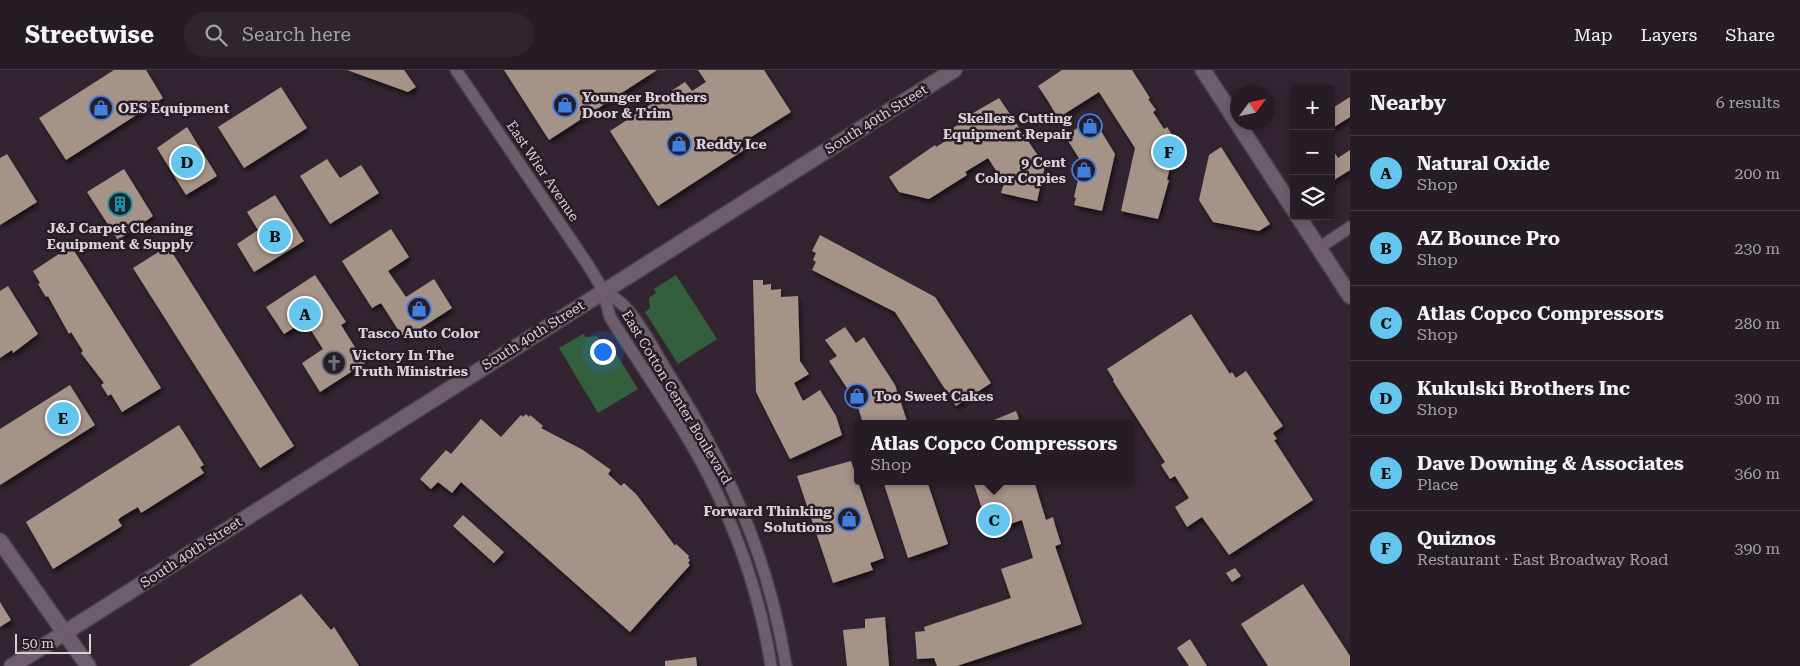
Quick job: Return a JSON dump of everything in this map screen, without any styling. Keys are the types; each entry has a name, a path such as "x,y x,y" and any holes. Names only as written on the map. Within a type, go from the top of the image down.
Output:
{"main road":[{"name":"South 40th Street","path":"12,666 603,290 954,70"},
{"path":"1203,70 1290,204"},
{"path":"1301,220 1350,296"},
{"path":"0,541 88,666"}],"street":[{"name":"East Wier Avenue","path":"456,70 603,290"},
{"path":"1319,248 1350,227"},
{"name":"East Cotton Center Boulevard","path":"603,290 610,317 694,450 717,493 750,573 765,628 771,666"},
{"name":"East Cotton Center Boulevard","path":"603,290 629,311 688,404 730,481 762,560 780,625 786,666"}],"green space":[{"path":"676,275 717,339 678,364 645,312 650,308 649,298 656,293 654,289"},
{"path":"583,334 586,337 596,336 602,341 607,339 638,389 598,413 559,348"}],"building":[{"name":"OES Equipment","path":"114,70 146,70 163,98 66,160 39,118"},
{"path":"347,70 404,70 416,87 408,92"},
{"name":"Younger Brothers Door & Trim","path":"504,70 657,70 549,140"},
{"name":"Reddy Ice","path":"698,70 764,70 791,112 740,144 744,150 658,206 610,131 685,82 692,91 706,82"},
{"path":"1062,70 1132,70 1156,110 1153,112 1164,129 1167,127 1176,141 1167,180 1169,180 1158,219 1121,211 1135,148 1099,92 1058,118 1038,86"},
{"path":"281,87 307,128 244,168 218,127"},
{"path":"1350,97 1350,117 1335,126 1335,106"},
{"path":"999,98 1045,166 1037,201 1001,193 1004,183 988,158 965,172 967,175 929,199 899,192 889,177 935,145 936,147 957,134 953,128 962,122 961,120"},
{"path":"1093,118 1115,154 1102,211 1074,205 1082,163 1065,136"},
{"path":"187,127 217,176 186,195 157,148"},
{"path":"1221,147 1270,224 1259,231 1213,222 1199,200 1209,155"},
{"path":"1350,150 1350,170 1335,179 1335,153 1338,158"},
{"path":"7,154 37,202 0,225 0,158"},
{"path":"327,159 340,178 361,165 379,193 330,224 300,176"},
{"name":"J&J Carpet Cleaning Equipment & Supply","path":"124,169 153,216 118,240 87,192"},
{"path":"275,195 304,241 254,272 237,244 258,230 247,212"},
{"path":"391,229 409,257 388,271 406,297 434,279 452,308 404,339 381,303 372,308 342,261"},
{"path":"820,235 935,297 991,383 956,406 895,312 812,270 816,262 813,260 816,253 812,251"},
{"path":"71,246 161,388 122,412 111,394 108,396 101,385 104,383 81,353 83,351 71,332 69,334 48,296 46,297 38,284 40,283 33,271"},
{"path":"168,246 294,446 260,468 133,268"},
{"path":"315,275 346,322 341,325 365,363 320,392 302,363 323,349 305,321 284,334 266,307"},
{"path":"753,280 763,280 763,285 771,284 771,290 781,289 781,297 798,296 800,361 809,374 794,383 803,401 820,390 836,416 842,435 790,459 756,392"},
{"path":"8,286 38,334 13,353 12,350 0,358 0,291"},
{"path":"1191,314 1230,374 1232,372 1236,378 1246,371 1283,426 1273,433 1277,439 1274,440 1313,500 1229,555 1202,517 1187,527 1175,507 1189,498 1175,476 1170,479 1161,465 1165,462 1107,369"},
{"path":"845,327 856,343 864,337 895,385 907,420 862,420 857,403 829,361 837,356 825,340"},
{"path":"70,385 95,425 0,485 0,429"},
{"path":"1016,411 1019,419 1016,420 994,420"},
{"path":"526,414 543,426 541,428 583,450 611,470 608,474 621,486 624,483 636,494 675,546 676,544 689,556 690,560 688,563 690,565 630,632 461,482 452,493 438,482 431,489 420,479 446,450 451,454 481,419 501,437 521,415 523,417"},
{"path":"179,425 204,465 200,467 204,473 141,513 138,507 121,517 118,520 122,526 53,569 26,522"},
{"path":"851,461 854,470 854,485 859,485 884,558 870,563 873,570 833,583 797,476"},
{"path":"884,485 928,485 948,544 908,558"},
{"path":"974,485 1035,485 1046,520 1053,517 1061,544 1055,546 1082,624 957,666 937,666 934,658 917,659 915,632 925,631 924,627 1011,598 1001,569 1033,558 1022,520 989,531"},
{"path":"463,515 504,552 494,563 453,526"},
{"path":"1235,568 1241,576 1232,582 1226,573"},
{"path":"1303,584 1350,656 1350,666 1268,666 1241,624"},
{"path":"301,594 331,630 334,627 359,666 189,666"},
{"path":"0,602 11,620 0,627"},
{"path":"885,617 889,666 847,666 843,630 865,628 865,619"},
{"path":"1190,639 1207,666 1189,666 1177,648"},
{"path":"696,657 697,666 665,666 665,661"}],"place":[{"name":"Younger Brothers Door & Trim","path":"565,105"},
{"name":"OES Equipment","path":"101,108"},
{"name":"Skellers Cutting Equipment Repair","path":"1090,126"},
{"name":"Reddy Ice","path":"679,144"},
{"name":"Quiznos","path":"1169,152"},
{"name":"Kukulski Brothers Inc","path":"187,162"},
{"name":"9 Cent Color Copies","path":"1084,170"},
{"name":"J&J Carpet Cleaning Equipment & Supply","path":"120,204"},
{"name":"AZ Bounce Pro","path":"275,236"},
{"name":"Tasco Auto Color","path":"419,309"},
{"name":"Natural Oxide","path":"305,314"},
{"name":"Victory In The Truth Ministries","path":"334,363"},
{"name":"Too Sweet Cakes","path":"857,396"},
{"name":"Dave Downing & Associates","path":"63,418"},
{"name":"Forward Thinking Solutions","path":"849,519"},
{"name":"Atlas Copco Compressors","path":"994,520"}]}
